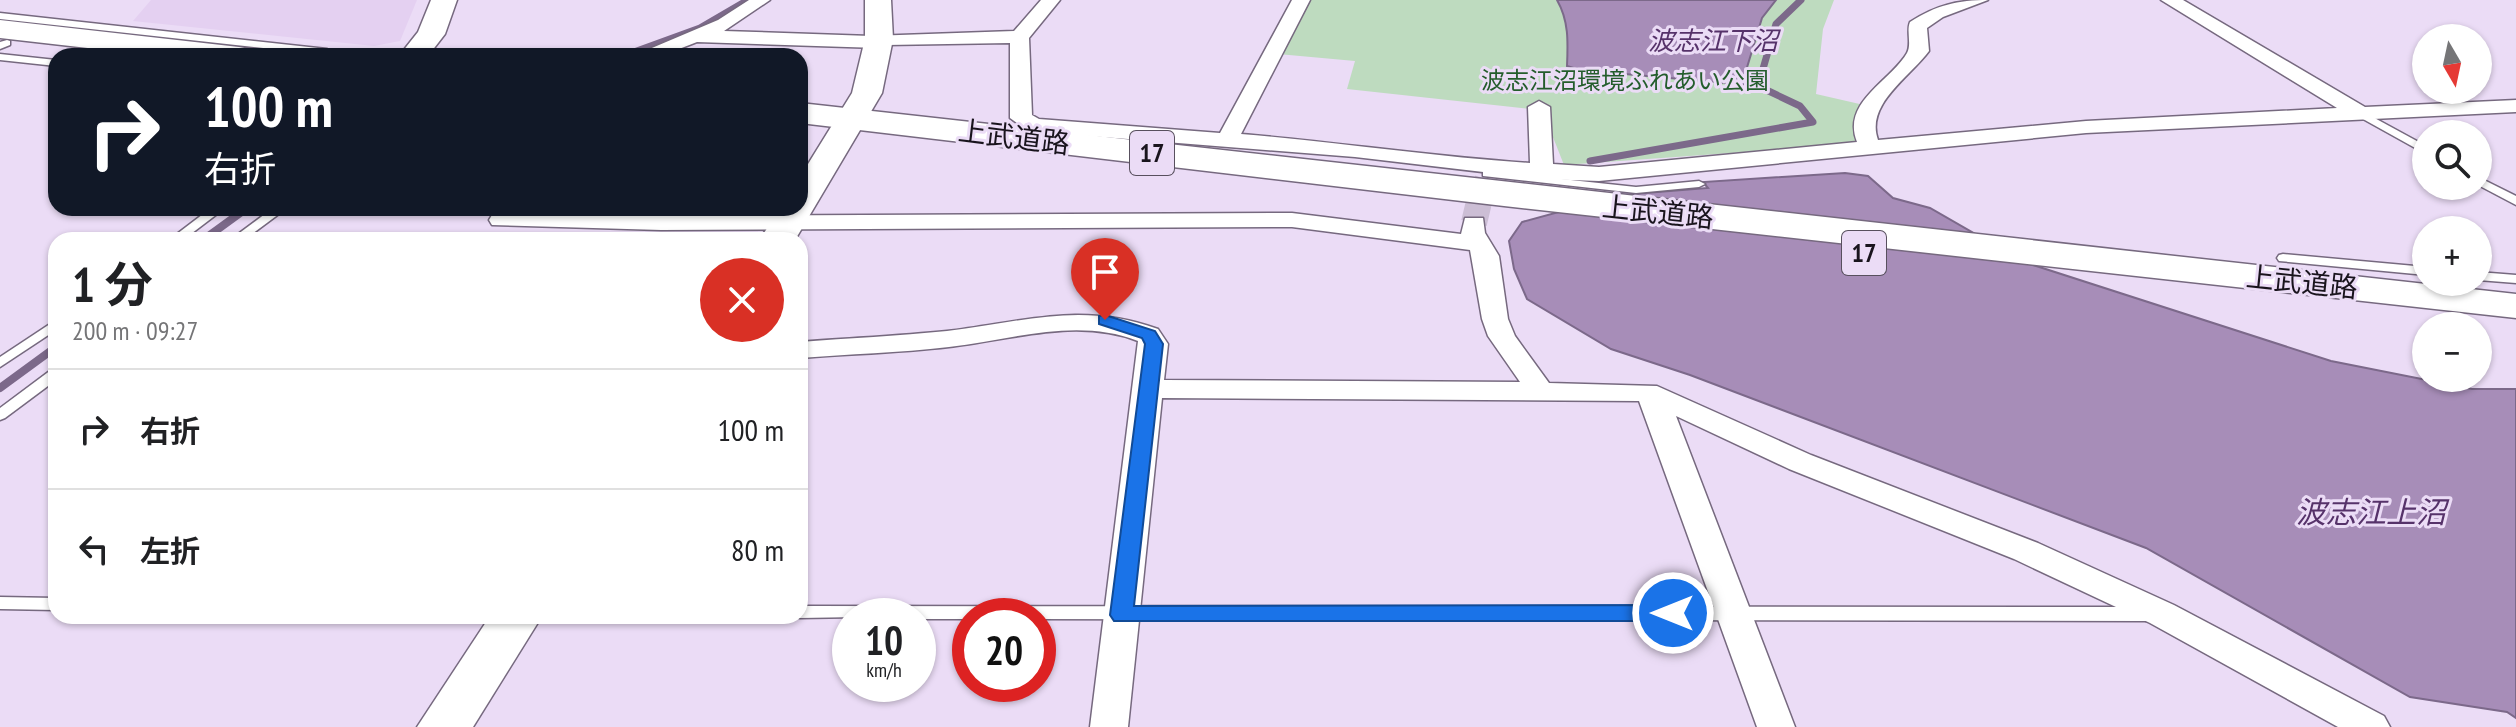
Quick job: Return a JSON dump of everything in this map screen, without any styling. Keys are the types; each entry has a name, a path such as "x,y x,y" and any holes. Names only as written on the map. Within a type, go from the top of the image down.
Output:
{"highway":[{"path":"1,39 192,44 208,48"},
{"path":"1,39 60,48"},
{"name":"上武道路","path":"808,116 847,129 2224,284 2516,326"},
{"name":"上武道路","path":"808,134 847,129 1028,131 1488,199"},
{"name":"上武道路","path":"2224,284 2516,306"}],"main road":[{"path":"420,48 431,34 444,0"},
{"path":"808,191 867,93 878,40 878,0"},
{"path":"444,727 512,624"}],"street":[{"path":"665,48 697,36 761,0"},
{"path":"1051,0 1019,37 1021,118 1028,131 1355,150 1488,199"},
{"path":"1226,142 1301,0"},
{"path":"1871,150 1864,133 1873,100 1919,51 1917,26 1936,13 1979,0"},
{"path":"2170,0 2358,112"},
{"path":"697,36 734,40 1019,37"},
{"path":"724,48 734,40"},
{"path":"1539,107 1542,172"},
{"path":"501,220 644,224 791,218 1292,220 1488,199 1542,172 1599,174 1677,169 2086,127 2358,112 2511,109"},
{"path":"1488,199 1486,256 1495,319 1502,336 1540,391"},
{"path":"808,349 948,339 1105,320 1148,335 1154,344 1109,727"},
{"path":"1149,389 1647,392 1800,462 2026,551 2162,614 2371,727"},
{"path":"1647,392 1656,403 1776,727"}],"lane":[{"path":"1,39 48,60"},
{"path":"192,44 260,48"},
{"path":"2358,112 2412,143"},
{"path":"1488,199 1563,185 1636,190 1699,184"},
{"path":"2492,188 2516,201"},
{"path":"186,232 208,216"},
{"path":"247,232 270,216"},
{"path":"2283,258 2412,270"},
{"path":"2492,277 2516,279"},
{"path":"0,363 48,330"},
{"path":"0,415 48,379"},
{"path":"0,603 48,604"},
{"path":"808,612 1122,615 2162,614"}],"shaded area":[{"path":"151,0 417,0 400,41 374,46 133,21"}],"green space":[{"name":"波志江沼環境ふれあい公園","path":"1306,0 1834,0 1823,29 1816,94 1864,105 1857,144 1564,165 1547,122 1530,109 1347,89 1355,61 1278,54"}],"water":[{"name":"波志江下沼","path":"1557,0 1776,0 1762,18 1745,74 1737,74 1760,80 1758,86 1580,70 1567,66 1566,24"},
{"name":"波志江上沼","path":"1845,173 1868,176 1893,198 1930,208 2024,262 2331,361 2412,377 2412,392 2516,389 2516,718 2507,712 2410,697 2146,548 1690,375 1611,349 1527,299 1514,269 1509,241 1522,222 1621,195 1708,188 1703,182"}],"waterway":[{"path":"645,48 700,28 748,0"},
{"path":"1590,161 1813,122 1800,106 1758,86 1776,24 1801,0"},
{"path":"214,232 236,216"},
{"path":"0,388 48,353"}],"tunnel":[{"path":"1483,187 1485,178"},
{"path":"1474,223 1483,185"}],"route":[{"path":"1105,320 1131,326 1148,335 1154,344 1122,615 1673,613"}]}
